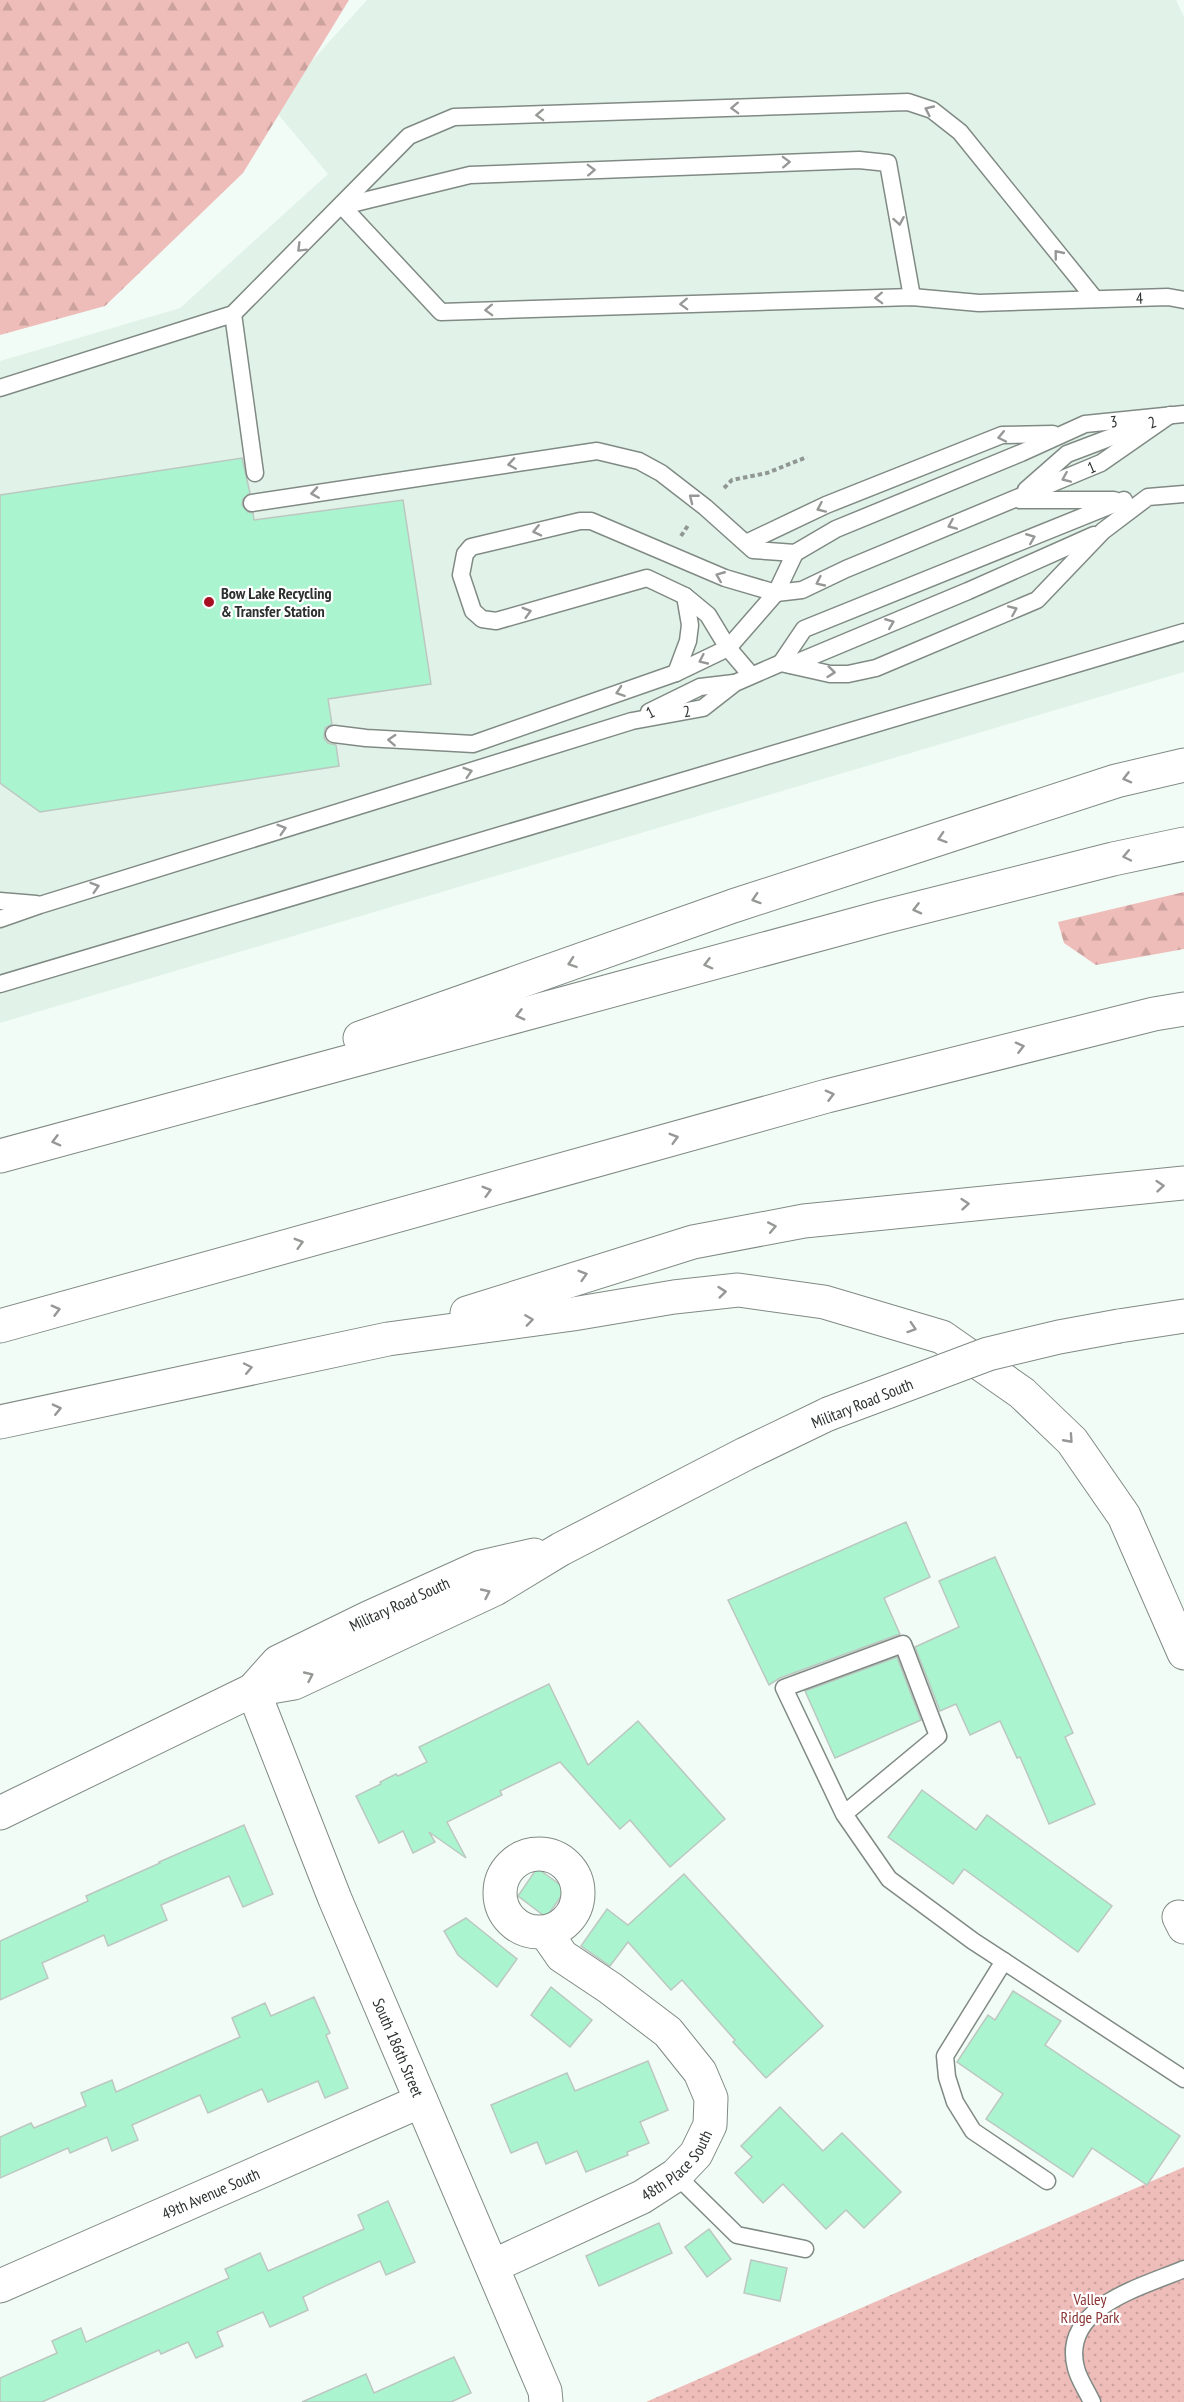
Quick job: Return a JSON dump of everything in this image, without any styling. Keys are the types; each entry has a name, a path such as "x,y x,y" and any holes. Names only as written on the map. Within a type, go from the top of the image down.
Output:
{"main road":[{"path":"112,1125 733,906 1116,781 1184,765"},
{"path":"0,1156 883,917 1113,859 1184,844"},
{"path":"0,1326 827,1096 1184,1008"},
{"path":"388,1339 693,1242 804,1221 1184,1183"},
{"path":"0,1422 388,1339 573,1314 674,1297 738,1290 824,1302 942,1337 1022,1393 1072,1440 1124,1516 1184,1653"},
{"name":"Military Road South","path":"0,1813 253,1690 278,1662 368,1618 481,1567 561,1549 828,1414 988,1354 1059,1337 1184,1316"},
{"name":"South 186th Street","path":"253,1690 335,1899 493,2266 545,2391 546,2402"},
{"name":"48th Place South","path":"493,2266 642,2197 676,2175 696,2154 710,2125 711,2098 700,2072 668,2032 562,1956 546,1932"},
{"name":"49th Avenue South","path":"0,2286 421,2101"}],"lane":[{"path":"0,388 233,314 409,136 454,117 908,102 932,110 960,132 1095,299"},
{"path":"342,206 470,174 859,159 888,163 912,297"},
{"name":"4","path":"342,206 441,312 912,297 979,303 1168,297 1184,300"},
{"path":"233,314 255,474"},
{"name":"3","path":"795,553 836,530 1085,424 1177,415"},
{"name":"2","path":"1010,502 1067,454 1177,415"},
{"name":"1","path":"776,593 802,590 846,569 1101,463 1177,415"},
{"path":"746,543 826,505 1002,435 1060,434"},
{"path":"252,503 597,451 639,461 661,473 705,507 753,550 795,553 776,593 728,648 676,673 473,744 334,734"},
{"path":"1010,502 1124,500 1176,495 1184,504"},
{"path":"1124,500 804,629 786,664 830,674 848,674 876,668 1037,600 1103,531 1148,497"},
{"path":"743,679 708,615 685,596 647,578 496,621 482,619 473,611 461,574 465,554 471,547 580,521 591,521 725,578 776,593"},
{"name":"2","path":"0,919 632,721 703,708 743,679 968,591 1103,531"},
{"path":"676,673 690,625 685,596"},
{"path":"1154,640 1184,620"},
{"path":"0,984 1184,632"},
{"path":"0,901 40,905"},
{"path":"844,1814 939,1736 903,1644 784,1688 844,1814 890,1879 973,1941 1184,2079"},
{"path":"1004,1961 945,2056 947,2077 955,2102 973,2132 1047,2181"},
{"path":"676,2175 737,2235 805,2249"},
{"path":"1092,2402 1076,2368 1077,2337 1086,2320 1100,2306 1184,2269"}],"path":[{"path":"724,488 732,480 767,473 807,457"}],"shaded area":[{"path":"367,0 1176,0 1184,17 1184,672 0,1023 0,361 180,308 328,174 271,106"}],"green space":[{"path":"0,0 349,0 243,173 105,306 0,335"},
{"path":"1184,892 1184,949 1096,965 1064,943 1058,922"},
{"name":"Valley Ridge Park","path":"1184,2167 1184,2402 646,2402"}],"building":[{"name":"Bow Lake Recycling & Transfer Station","path":"242,458 250,493 243,499 242,505 248,512 253,513 254,520 403,500 431,684 328,699 332,724 325,728 324,738 328,743 336,745 339,766 40,812 0,783 0,495"},
{"path":"906,1522 930,1577 884,1598 900,1634 780,1678 769,1685 728,1600"},
{"path":"995,1557 1073,1733 1065,1737 1095,1804 1049,1824 1020,1757 1017,1758 1000,1721 970,1735 956,1704 940,1711 915,1647 959,1627 939,1581"},
{"path":"897,1657 921,1720 835,1758 805,1691"},
{"path":"549,1684 588,1765 638,1721 725,1819 670,1867 630,1820 620,1829 560,1762 500,1791 502,1795 447,1822 466,1858 429,1832 435,1842 413,1853 403,1831 379,1843 356,1796 396,1774 398,1776 427,1762 419,1747"},
{"path":"922,1790 976,1830 987,1815 1112,1906 1078,1952 964,1869 953,1884 888,1837"},
{"path":"244,1825 273,1894 243,1907 229,1876 161,1905 167,1920 108,1946 104,1935 42,1963 48,1978 0,2000 0,1941 88,1901 86,1896"},
{"path":"537,1868 566,1889 548,1915 543,1915 518,1896"},
{"path":"684,1874 823,2026 766,2078 682,1980 671,1990 628,1942 610,1966 581,1946 607,1909 628,1925"},
{"path":"466,1918 517,1959 497,1987 458,1955 444,1931"},
{"path":"551,1987 592,2020 570,2047 531,2015"},
{"path":"1013,1991 1061,2021 1045,2045 1180,2136 1147,2185 1092,2148 1073,2177 986,2119 1003,2094 957,2062 988,2015 995,2020"},
{"path":"314,1997 330,2033 326,2035 348,2088 325,2098 318,2081 268,2102 262,2089 208,2113 200,2095 132,2125 138,2140 112,2151 107,2137 70,2153 68,2148 0,2178 0,2137 31,2123 34,2128 86,2106 81,2093 112,2080 116,2092 240,2037 232,2018 265,2003 271,2016"},
{"path":"648,2061 668,2110 640,2122 649,2143 627,2152 628,2155 586,2172 577,2151 546,2164 537,2142 511,2153 491,2105 567,2073 575,2091"},
{"path":"780,2107 823,2151 842,2133 901,2192 864,2228 846,2210 826,2229 783,2184 763,2203 735,2173 752,2157 741,2146"},
{"path":"388,2201 415,2262 386,2275 380,2261 303,2297 308,2310 270,2327 263,2312 217,2332 223,2346 196,2358 188,2342 161,2354 159,2350 42,2402 0,2402 0,2378 57,2353 52,2341 81,2328 86,2342 229,2278 225,2269 260,2253 268,2271 364,2229 358,2215"},
{"path":"659,2223 672,2253 599,2286 586,2256"},
{"path":"709,2229 731,2259 707,2277 685,2247"},
{"path":"751,2260 787,2268 780,2301 744,2293"},
{"path":"454,2357 471,2393 451,2402 302,2402 366,2374 374,2393"}],"place":[{"name":"Bow Lake Recycling & Transfer Station","path":"209,602"}]}
